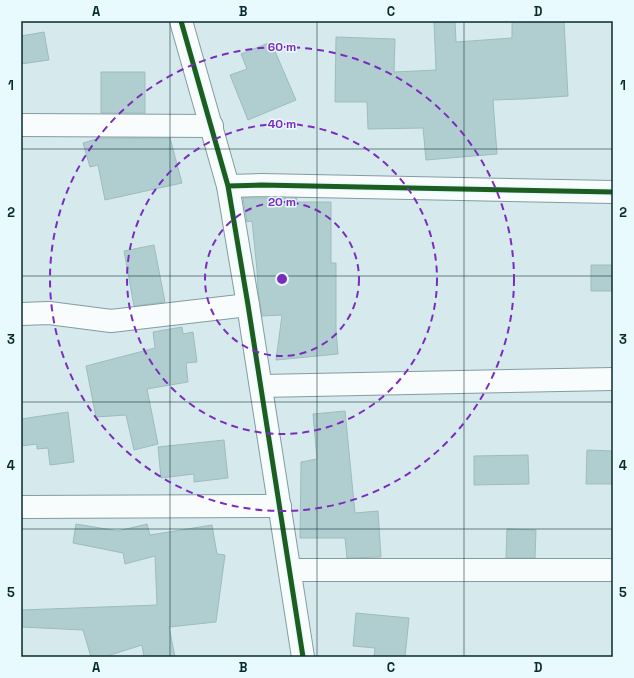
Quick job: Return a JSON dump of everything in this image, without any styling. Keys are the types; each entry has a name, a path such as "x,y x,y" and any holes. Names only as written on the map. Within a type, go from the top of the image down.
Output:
{"street":[{"path":"182,21 228,186 303,657"},
{"path":"21,125 212,126"},
{"path":"228,186 613,192"},
{"path":"21,314 49,313 111,321 248,305"},
{"path":"261,386 613,379"},
{"path":"21,507 280,506"},
{"path":"290,570 613,570"}],"building":[{"path":"434,21 455,21 456,42 512,38 512,21 564,21 568,96 493,100 497,154 426,160 423,128 368,129 367,102 335,102 336,37 395,39 394,72 436,70"},
{"path":"44,32 49,60 21,64 21,36"},
{"path":"271,42 296,100 248,120 230,75 247,69 241,54"},
{"path":"101,72 145,72 145,113 101,113"},
{"path":"100,138 170,138 182,183 105,200 98,165 90,167 83,143"},
{"path":"243,198 297,198 296,202 331,202 331,263 336,263 336,330 338,354 276,360 282,315 262,316 258,290 252,221 247,222"},
{"path":"154,245 165,302 134,306 124,251"},
{"path":"591,265 613,265 613,291 591,291"},
{"path":"182,327 183,334 193,332 197,362 186,363 188,382 147,389 158,444 134,450 126,415 96,417 86,366 155,348 153,332"},
{"path":"345,411 355,513 378,511 381,557 347,558 345,538 300,538 301,462 317,459 313,414"},
{"path":"68,412 74,462 50,465 48,448 37,449 37,444 21,446 21,419"},
{"path":"224,440 228,478 194,482 194,474 161,478 158,447"},
{"path":"587,450 613,451 613,484 586,484"},
{"path":"528,455 529,484 474,485 474,456"},
{"path":"76,524 118,531 147,524 150,535 212,525 217,554 225,555 216,622 169,627 175,657 144,657 142,645 104,657 91,657 83,630 21,627 21,610 157,605 155,556 125,564 123,553 73,543"},
{"path":"507,529 536,530 535,558 506,558"},
{"path":"356,613 409,618 405,657 374,657 375,648 353,646"}],"cycle path":[{"path":"181,21 228,186 303,657"},
{"path":"228,186 261,185 613,192"}]}
